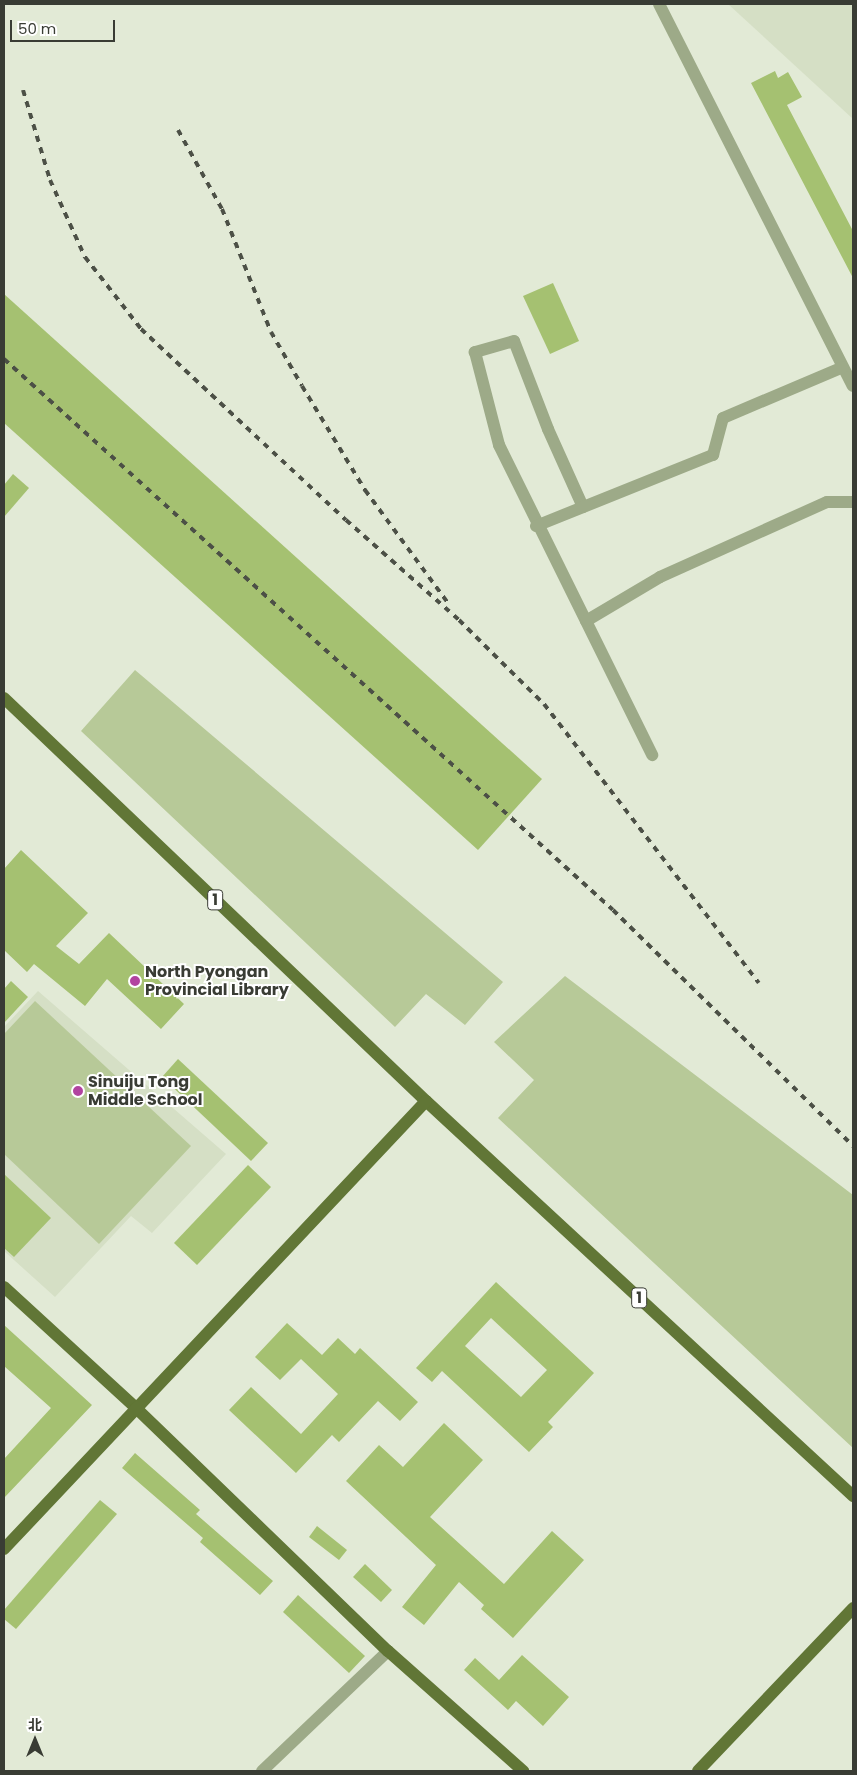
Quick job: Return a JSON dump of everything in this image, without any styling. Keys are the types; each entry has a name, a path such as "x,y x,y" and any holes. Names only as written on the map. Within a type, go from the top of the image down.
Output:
{"main road":[{"name":"1","path":"4,698 426,1101 853,1496"},
{"path":"4,1549 426,1101"},
{"path":"4,1287 136,1408 388,1651 523,1771"},
{"path":"698,1771 853,1608"}],"street":[{"path":"659,4 853,386"},
{"path":"583,507 514,342 475,352 499,445 536,526 586,621 652,755"},
{"path":"536,526 713,455 724,418 844,367"},
{"path":"586,621 660,577 818,506 827,502 853,502"},
{"path":"262,1771 388,1651"}],"shaded area":[{"path":"728,4 853,4 853,119"},
{"name":"Sinuiju Tong Middle School","path":"38,991 226,1154 152,1233 131,1216 55,1297 4,1251 4,1027"}],"green space":[{"path":"135,670 503,982 465,1025 426,994 395,1027 81,731"},
{"path":"565,976 853,1195 853,1448 498,1118 534,1080 494,1042"},
{"name":"Sinuiju Tong Middle School","path":"35,1001 191,1146 99,1244 4,1154 4,1034"}],"building":[{"path":"775,71 778,78 788,72 802,97 787,105 853,231 853,278 751,83"},
{"path":"553,283 579,341 550,354 523,296"},
{"path":"4,294 542,779 478,850 4,423"},
{"path":"13,474 29,488 4,517 4,485"},
{"path":"21,850 88,913 56,946 79,964 109,933 184,1004 161,1029 107,979 85,1006 34,964 27,972 4,950 4,869"},
{"path":"11,981 28,997 4,1023 4,989"},
{"path":"178,1059 268,1143 251,1161 162,1077"},
{"path":"248,1165 271,1187 197,1265 174,1243"},
{"path":"4,1174 51,1218 14,1257 4,1248"},
{"path":"496,1282 594,1373 548,1422 553,1427 529,1452 442,1371 432,1382 416,1368","holes":["491,1318 547,1370 521,1397 465,1346"]},
{"path":"287,1323 322,1355 338,1338 355,1354 360,1348 418,1402 400,1421 378,1401 339,1442 332,1435 296,1473 229,1410 251,1387 301,1434 338,1394 301,1359 280,1380 255,1357"},
{"path":"4,1325 92,1405 4,1498 4,1459 51,1408 4,1366"},
{"path":"444,1423 483,1460 430,1517 504,1584 552,1531 584,1560 513,1638 481,1609 484,1605 459,1582 424,1625 402,1607 436,1565 346,1481 379,1445 403,1467"},
{"path":"135,1453 200,1510 196,1514 273,1581 260,1595 200,1542 203,1538 122,1468"},
{"path":"100,1500 117,1514 16,1629 4,1619 4,1610"},
{"path":"317,1526 347,1550 339,1560 309,1537"},
{"path":"365,1564 392,1590 381,1602 353,1577"},
{"path":"298,1595 365,1656 349,1673 283,1612"},
{"path":"522,1655 569,1697 543,1726 516,1701 508,1710 464,1670 475,1658 499,1680"}],"railway":[{"path":"23,90 50,180 85,257 141,329 346,520 459,620 544,704 759,983"},
{"path":"178,130 222,209 271,332 365,490 448,603"},
{"path":"4,359 613,910 853,1146"}],"place":[{"name":"North Pyongan Provincial Library","path":"135,981"},
{"name":"Sinuiju Tong Middle School","path":"78,1091"}]}
